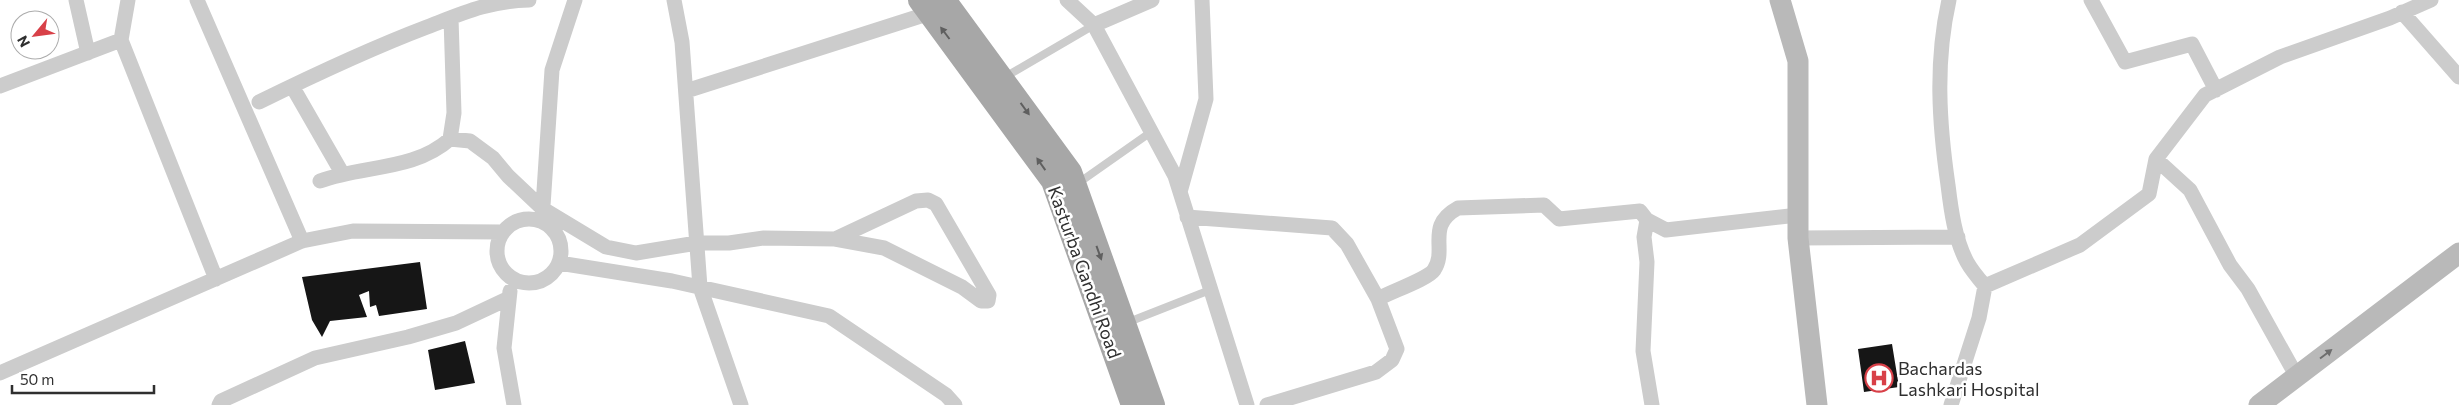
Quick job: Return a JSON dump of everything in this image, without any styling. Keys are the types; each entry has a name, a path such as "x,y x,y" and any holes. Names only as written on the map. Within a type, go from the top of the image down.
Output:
{"main road":[{"name":"Kasturba Gandhi Road","path":"931,4 1003,78 1070,172 1153,405"},
{"name":"Kasturba Gandhi Road","path":"931,4 1053,181 1133,405"}],"street":[{"path":"76,0 88,52"},
{"path":"128,0 121,40 216,279"},
{"path":"197,0 302,241"},
{"path":"258,102 371,48 478,7 503,0 529,0"},
{"path":"542,215 552,70 576,0"},
{"path":"674,0 682,42 700,287 741,405"},
{"path":"1067,0 1094,25 1175,176 1247,405"},
{"path":"1094,25 1152,0"},
{"path":"1180,192 1206,99 1202,0"},
{"path":"1780,0 1798,61 1798,238 1817,405"},
{"path":"1949,0 1941,34 1939,95 1952,215 1966,261 1985,286 1979,318 1951,405"},
{"path":"2091,0 2125,62 2192,44 2216,90"},
{"path":"1985,286 2080,245 2149,194 2156,159 2205,95 2280,57 2431,0"},
{"path":"686,91 931,4"},
{"path":"2402,12 2459,77"},
{"path":"450,139 454,113 451,18"},
{"path":"0,86 121,40"},
{"path":"292,86 342,173"},
{"path":"320,181 342,173 423,158 450,139 470,141 485,152 542,215 556,234 561,253 559,263 553,272 545,280 534,283 523,283 513,280 504,273 498,263 496,253 502,232 510,224 520,219 542,215 606,247 636,253 697,243 729,243 764,238 835,239 884,248 962,287 981,301 988,301 989,295 936,204 928,200 916,201 835,239"},
{"path":"2156,159 2190,190 2230,265 2248,289 2297,376"},
{"path":"1378,299 1428,276 1435,270 1440,228 1448,214 1458,208 1544,205 1559,219 1640,211 1647,220 1666,230 1798,215"},
{"path":"1188,217 1332,228 1347,244 1378,299 1397,349 1392,360 1376,372 1267,405"},
{"path":"1647,220 1644,237 1647,262 1642,351 1652,405"},
{"path":"0,373 302,241 353,231 502,232"},
{"path":"1798,238 1958,236"},
{"path":"2259,405 2459,253"},
{"path":"559,263 700,287 830,316 946,395 955,405"},
{"path":"513,280 508,299 504,348 514,405"},
{"path":"219,405 221,401 315,358 408,337 456,323 508,299"}],"lane":[{"path":"1003,78 1094,25"},
{"path":"1075,186 1151,132"},
{"path":"1124,324 1210,290"}],"building":[{"path":"420,262 427,309 379,316 376,305 370,307 369,291 359,295 367,317 330,321 322,337 312,320 302,277"},
{"path":"465,341 475,383 435,390 428,350"},
{"path":"1892,344 1899,387 1864,392 1858,349"}],"place":[{"name":"Bachardas Lashkari Hospital","path":"1879,378"}]}
